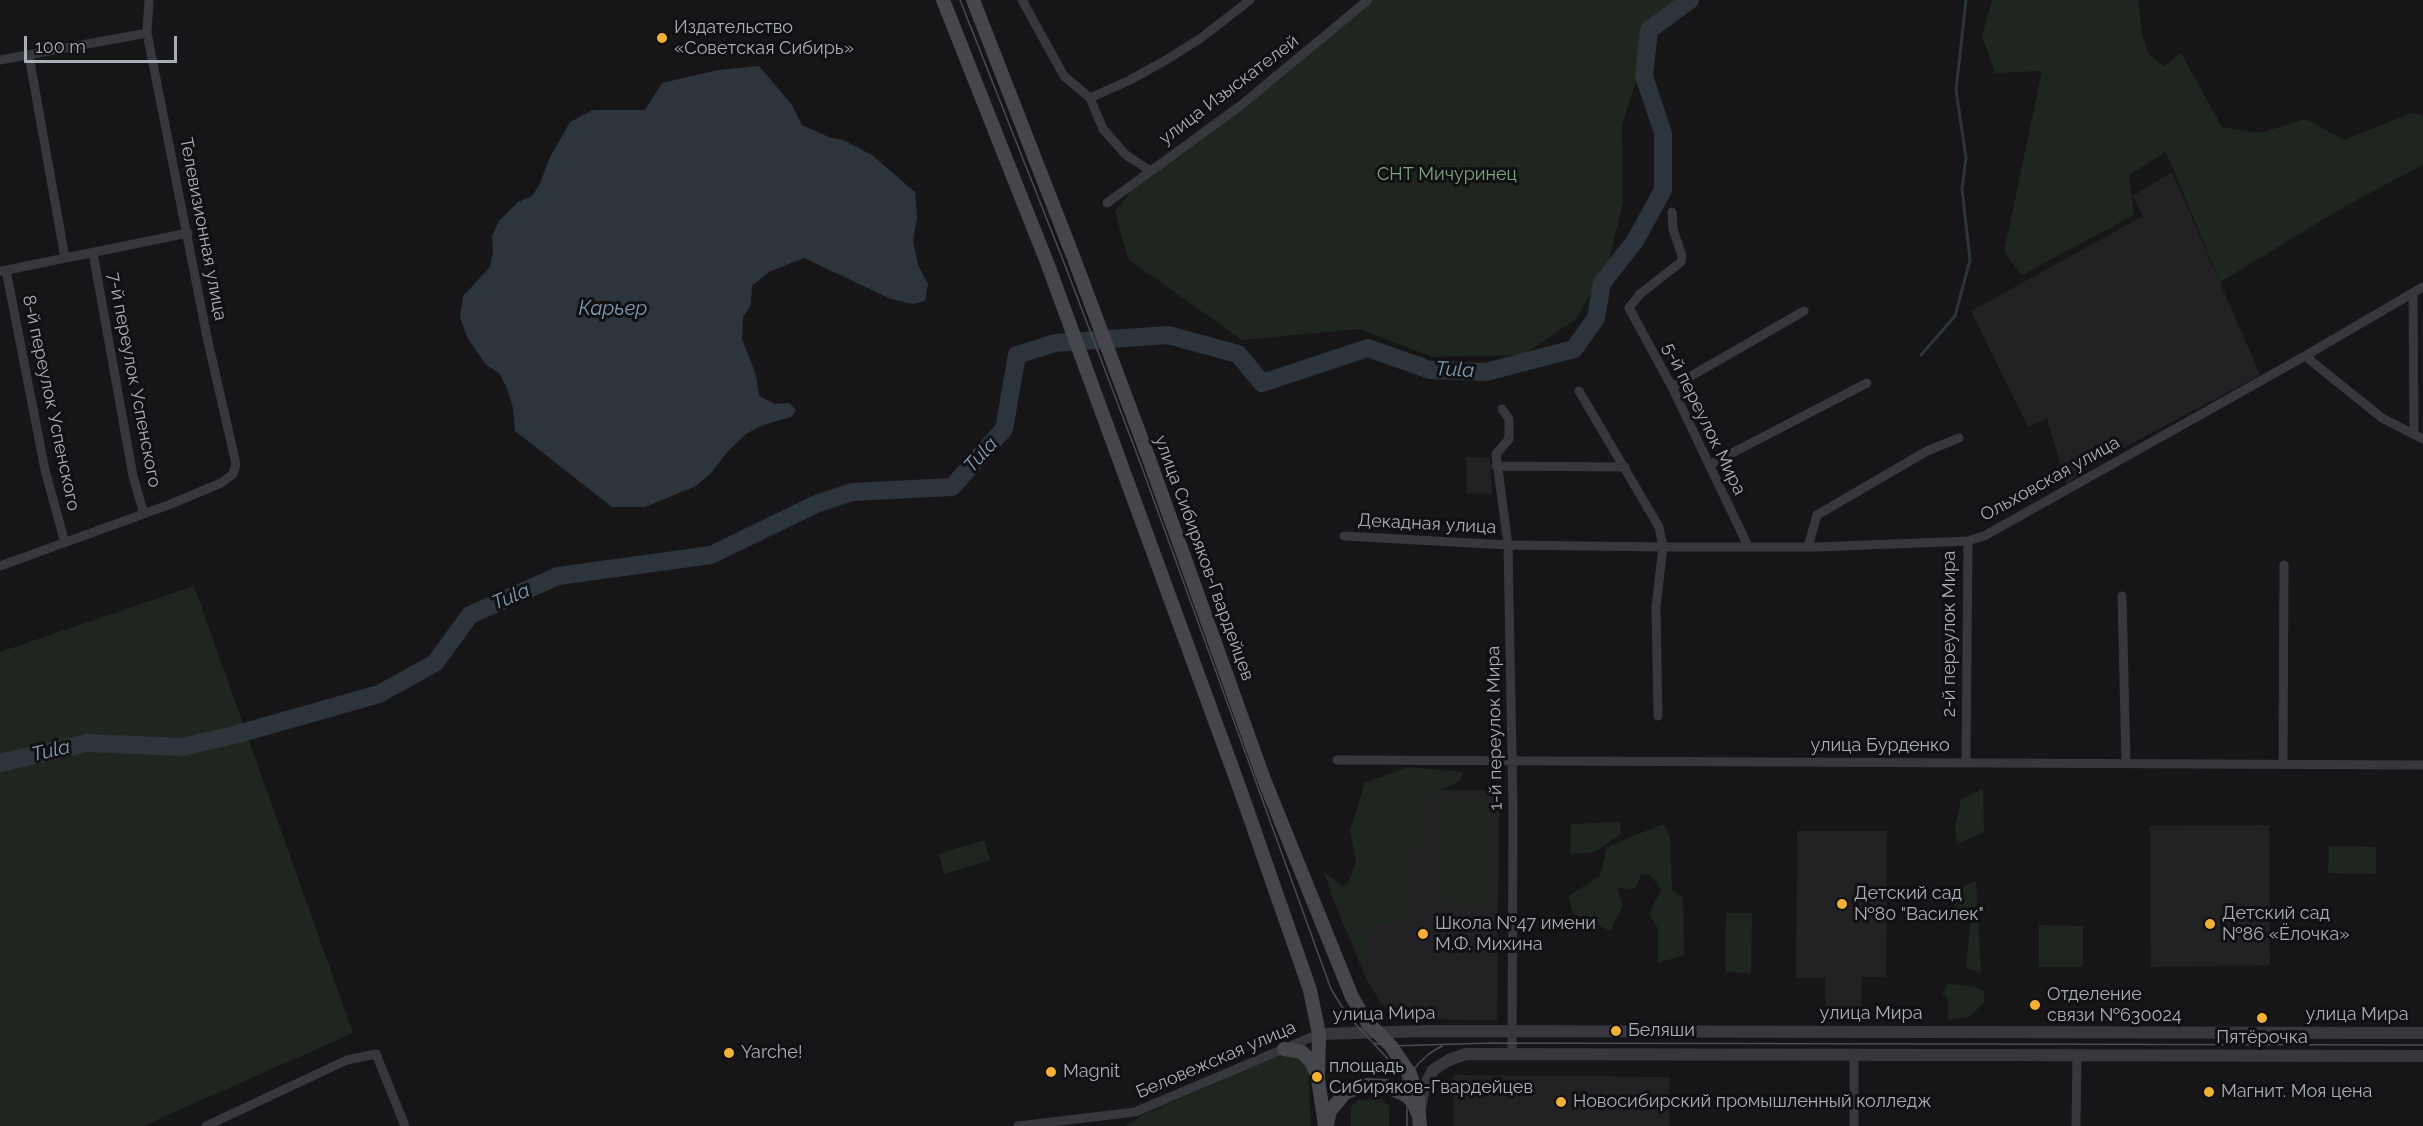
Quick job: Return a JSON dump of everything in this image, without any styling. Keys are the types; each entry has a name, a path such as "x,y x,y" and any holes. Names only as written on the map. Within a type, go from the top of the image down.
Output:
{"main road":[{"path":"943,0 1048,266 1253,825 1317,1015 1318,1079"},
{"name":"улица Сибиряков-Гвардейцев","path":"973,0 1149,459 1265,782 1352,997 1367,1022 1400,1057 1413,1081 1418,1100 1419,1121"},
{"path":"1284,1049 1302,1052 1312,1063 1318,1079 1326,1126"},
{"path":"1326,1126 1330,1111 1345,1094 1366,1085 1386,1086 1407,1096 1413,1102 1419,1121"}],"street":[{"name":"Телевизионная улица","path":"144,514 221,483 233,474 236,464 207,337 147,33 149,0"},
{"path":"1022,0 1064,76 1090,98 1103,129 1126,155 1149,170"},
{"path":"1090,98 1166,60 1201,38 1250,0"},
{"name":"улица Изыскателей","path":"1107,203 1149,170 1240,106 1368,0"},
{"path":"0,60 147,33"},
{"path":"29,56 65,258"},
{"name":"5-й переулок Мира","path":"1672,212 1673,229 1682,256 1681,262 1640,294 1629,308 1672,387 1748,546"},
{"path":"3,271 188,233"},
{"name":"7-й переулок Успенского","path":"93,253 133,476 144,514"},
{"name":"8-й переулок Успенского","path":"3,271 45,470 65,543"},
{"name":"Ольховская улица","path":"1508,545 1808,547 1968,541 1986,535 2306,356 2423,287"},
{"path":"2413,293 2414,433"},
{"path":"1672,387 1804,311"},
{"path":"2306,356 2382,418 2423,439"},
{"path":"1709,465 1867,383"},
{"path":"1579,391 1659,527 1663,547 1656,607 1658,716"},
{"path":"1502,409 1509,419 1509,439 1496,454 1496,466 1625,467"},
{"path":"1808,547 1817,515 1927,451 1959,438"},
{"name":"1-й переулок Мира","path":"1496,466 1508,545 1512,1054"},
{"path":"0,566 144,514"},
{"name":"Декадная улица","path":"1344,536 1508,545"},
{"name":"2-й переулок Мира","path":"1966,762 1968,541"},
{"path":"2283,764 2284,565"},
{"path":"2122,596 2126,764"},
{"name":"улица Бурденко","path":"1337,760 2423,765"},
{"name":"улица Мира","path":"1319,1034 1512,1031 2423,1033"},
{"name":"Беловежская улица","path":"1018,1126 1135,1112 1319,1034"},
{"path":"206,1126 347,1059 376,1054 405,1126"},
{"path":"1419,1121 1424,1088 1433,1070 1449,1060 1466,1054 2423,1056"},
{"path":"1854,1054 1854,1126"},
{"path":"2076,1126 2077,1055"}],"shaded area":[{"path":"2172,172 2260,375 2082,470 2067,486 2047,418 2028,427 1971,311 2143,216 2133,196"},
{"path":"1466,457 1490,458 1492,494 1467,493"},
{"name":"Школа №47 имени М.Ф. Михина","path":"1413,789 1499,791 1497,1020 1407,1019 1381,1004 1365,976 1330,892 1358,878"},
{"path":"2269,825 2270,965 2151,967 2150,826"},
{"name":"Детский сад №80 \"Василек\"","path":"1797,831 1887,831 1886,977 1862,977 1861,1017 1825,1016 1825,978 1796,978"},
{"name":"Новосибирский промышленный колледж","path":"1453,1075 1669,1077 1669,1126 1453,1126"}],"green space":[{"name":"СНТ Мичуринец","path":"1369,0 1691,0 1649,40 1622,125 1623,202 1608,264 1576,319 1523,355 1433,357 1359,329 1242,340 1128,259 1115,211 1150,169 1240,106"},
{"path":"1992,0 2138,0 2142,33 2148,53 2164,66 2181,53 2222,127 2260,133 2306,119 2344,140 2412,113 2423,116 2423,165 2349,204 2220,282 2166,152 2129,175 2134,215 2022,275 2004,252 2042,71 1995,73 1982,36"},
{"path":"194,586 353,1033 143,1126 0,1126 0,652"},
{"path":"1408,767 1463,772 1460,781 1419,801 1419,847 1404,855 1406,907 1414,913 1411,918 1371,926 1368,961 1361,963 1323,871 1346,889 1356,862 1350,830 1365,783"},
{"path":"1983,789 1984,832 1957,844 1955,827 1961,799"},
{"path":"1443,798 1491,798 1490,902 1443,902"},
{"path":"1620,822 1621,834 1595,852 1570,854 1571,824"},
{"path":"1663,824 1670,836 1672,890 1683,898 1684,955 1658,963 1658,928 1649,915 1661,889 1649,874 1641,875 1635,889 1617,888 1623,906 1610,931 1573,913 1568,896 1600,876 1607,847"},
{"path":"984,840 990,860 944,874 939,854"},
{"path":"2329,846 2376,847 2376,874 2328,873"},
{"path":"1976,881 1981,973 1966,967 1971,917 1955,909 1953,891"},
{"path":"1726,913 1752,913 1751,973 1725,972"},
{"path":"2039,925 2083,926 2083,967 2039,967"},
{"path":"1948,984 1973,986 1984,991 1984,1003 1969,1017 1948,1020 1948,999 1942,993"},
{"path":"1284,1054 1303,1057 1308,1066 1311,1126 1125,1126 1140,1116"},
{"path":"1381,1099 1389,1106 1389,1126 1351,1126 1351,1107 1357,1100"}],"water":[{"name":"Карьер","path":"759,66 792,105 802,125 831,138 843,140 872,155 915,192 917,218 913,241 918,265 928,284 925,301 913,304 891,299 804,258 769,272 752,286 751,305 743,317 742,339 756,375 759,396 775,404 789,403 796,410 791,417 763,425 746,434 728,451 712,472 696,486 645,507 612,507 515,431 513,408 506,386 499,373 486,365 468,339 460,318 463,296 490,267 493,252 492,236 499,221 518,202 532,196 570,122 593,110 645,110 662,83 718,70"}],"waterway":[{"name":"Tula","path":"0,763 87,743 182,747 238,734 379,694 435,663 470,615 558,576 711,555 816,504 852,492 952,487 1004,429 1017,355 1055,343 1168,335 1238,354 1262,383 1368,348 1430,370 1486,372 1574,349 1596,318 1602,283 1635,241 1663,190 1663,133 1644,76 1649,30 1690,0"},
{"path":"1921,355 1955,316 1970,260 1962,189 1966,158 1956,90 1966,0"}],"tram line":[{"path":"960,0 1140,462 1331,989 1347,1015 1402,1074 1407,1096 1407,1126"},
{"path":"1373,1043 1391,1046 1491,1043 2423,1045"},
{"path":"1403,1089 1410,1074 1419,1063 1442,1046"}],"place":[{"name":"Издательство «Советская Сибирь»","path":"662,38"},
{"name":"Детский сад №80 \"Василек\"","path":"1842,904"},
{"name":"Детский сад №86 «Ёлочка»","path":"2210,924"},
{"name":"Школа №47 имени М.Ф. Михина","path":"1423,934"},
{"name":"Отделение связи №630024","path":"2035,1005"},
{"name":"Пятёрочка","path":"2262,1018"},
{"name":"Беляши","path":"1616,1031"},
{"name":"Yarche!","path":"729,1053"},
{"name":"Magnit","path":"1051,1072"},
{"name":"площадь Сибиряков-Гвардейцев","path":"1317,1077"},
{"name":"Магнит. Моя цена","path":"2209,1092"},
{"name":"Новосибирский промышленный колледж","path":"1561,1102"}]}
